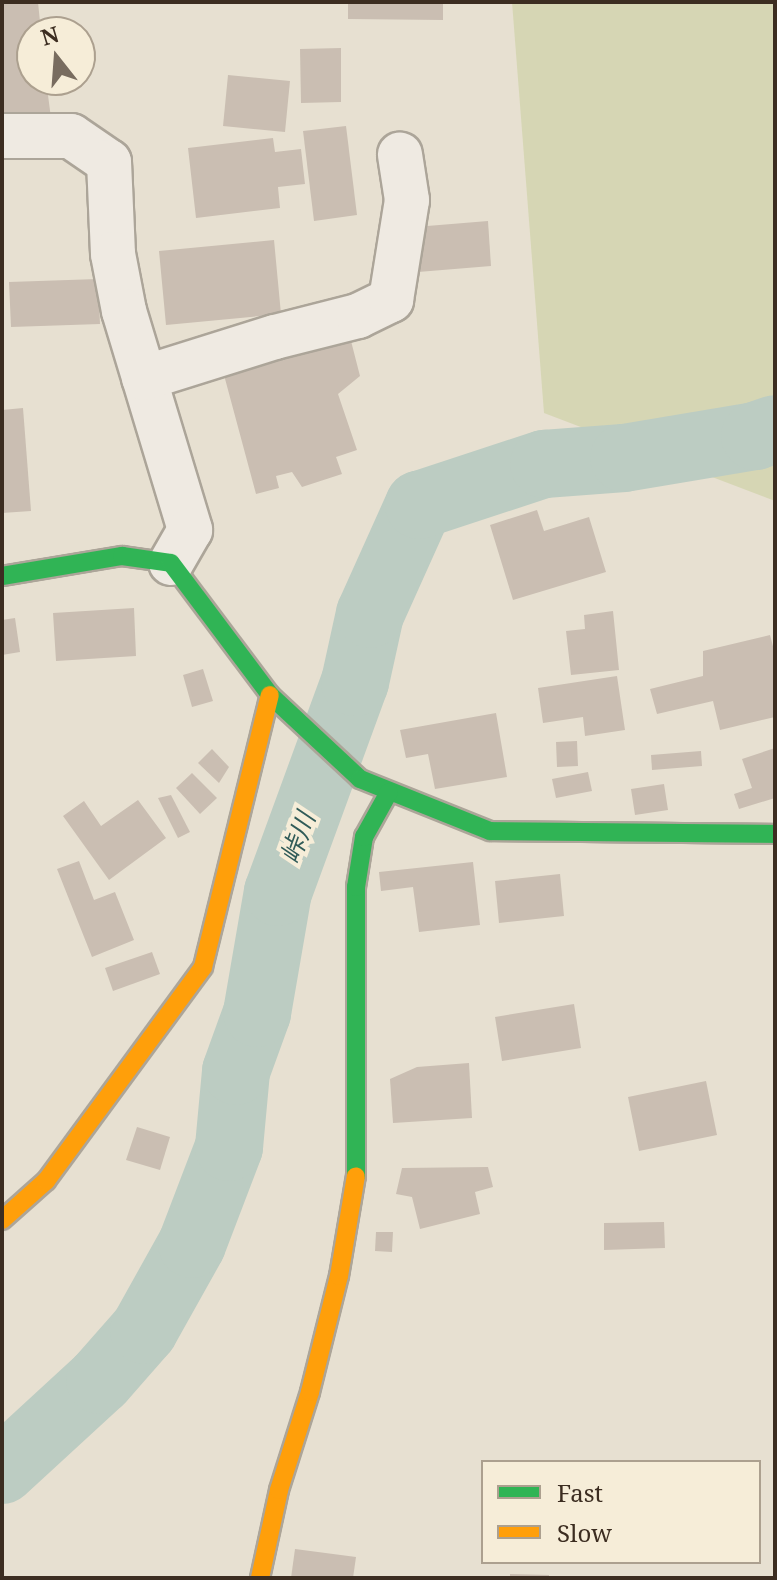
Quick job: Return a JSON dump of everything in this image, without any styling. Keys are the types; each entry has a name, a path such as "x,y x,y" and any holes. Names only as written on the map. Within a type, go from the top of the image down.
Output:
{"street":[{"path":"2,136 71,136 109,162 113,254 124,311 190,530 171,563"},
{"path":"144,378 275,337 358,316 391,300 407,200 400,155"},
{"path":"2,576 122,556 171,563 270,695 360,779 490,831 775,834"},
{"path":"2,1220 46,1181 203,967 270,695"},
{"path":"260,1578 279,1490 310,1392 339,1276 356,1180 356,887 364,837 389,792"}],"green space":[{"path":"512,2 775,2 775,501 544,413"}],"building":[{"path":"38,2 39,16 16,16 16,96 48,96 51,118 2,124 2,4"},
{"path":"348,2 443,2 443,20 348,19"},
{"path":"341,48 341,102 301,103 300,49"},
{"path":"228,75 290,81 285,132 223,126"},
{"path":"346,126 357,215 314,221 303,131"},
{"path":"273,138 275,152 301,149 305,184 278,187 280,208 196,218 188,148"},
{"path":"488,221 491,266 418,272 415,227"},
{"path":"274,240 281,314 166,325 159,251"},
{"path":"98,279 100,324 11,327 9,282"},
{"path":"351,341 360,376 338,394 357,450 336,457 342,474 302,487 292,472 276,476 279,488 256,494 224,375"},
{"path":"23,408 31,511 2,513 2,410"},
{"path":"537,510 544,531 589,517 606,572 513,600 490,525"},
{"path":"134,608 136,656 56,661 53,613"},
{"path":"613,611 619,670 571,675 566,631 585,629 584,615"},
{"path":"15,618 20,652 2,655 2,620"},
{"path":"770,635 775,654 775,717 720,730 713,701 657,714 650,689 703,676 703,651"},
{"path":"203,669 213,701 192,707 183,675"},
{"path":"617,676 625,730 585,736 583,717 543,723 538,688"},
{"path":"496,713 507,777 435,789 428,754 406,758 400,730"},
{"path":"577,741 578,766 557,767 556,742"},
{"path":"775,748 775,798 739,809 734,794 752,788 742,759"},
{"path":"212,749 229,767 219,783 198,763"},
{"path":"701,751 702,766 652,770 651,755"},
{"path":"588,772 592,791 556,798 552,779"},
{"path":"192,773 217,798 200,814 176,788"},
{"path":"664,784 668,810 635,815 631,789"},
{"path":"171,795 190,832 178,838 158,798"},
{"path":"138,800 166,838 109,880 63,816 84,801 101,826"},
{"path":"79,861 94,900 115,892 134,940 92,957 57,869"},
{"path":"473,862 480,925 419,932 413,887 381,891 379,872"},
{"path":"560,874 564,916 499,923 495,881"},
{"path":"152,952 160,974 113,991 105,968"},
{"path":"574,1004 581,1048 502,1061 495,1017"},
{"path":"469,1063 472,1118 393,1123 390,1079 417,1067"},
{"path":"706,1081 717,1135 639,1151 628,1097"},
{"path":"137,1127 170,1137 160,1170 126,1160"},
{"path":"488,1167 493,1187 475,1192 480,1214 420,1229 412,1197 396,1194 402,1168"},
{"path":"664,1222 665,1248 604,1250 604,1223"},
{"path":"376,1232 393,1232 392,1252 375,1251"},
{"path":"295,1549 356,1557 353,1578 291,1578"},
{"path":"510,1574 549,1575 549,1578 510,1578"}],"waterway":[{"name":"峠川","path":"2,1470 100,1380 144,1330 192,1244 229,1147 236,1071 257,1013 278,892 355,682 370,614 419,505 544,464 624,458 755,436 775,429"}],"traffic: fast":[{"path":"2,576 122,556 171,563 270,695 360,779 490,831 775,834"},
{"path":"356,1176 356,887 364,837 389,792"}],"traffic: slow":[{"path":"2,1220 46,1181 203,967 270,695"},
{"path":"260,1578 279,1490 310,1392 339,1276 356,1176"}]}
